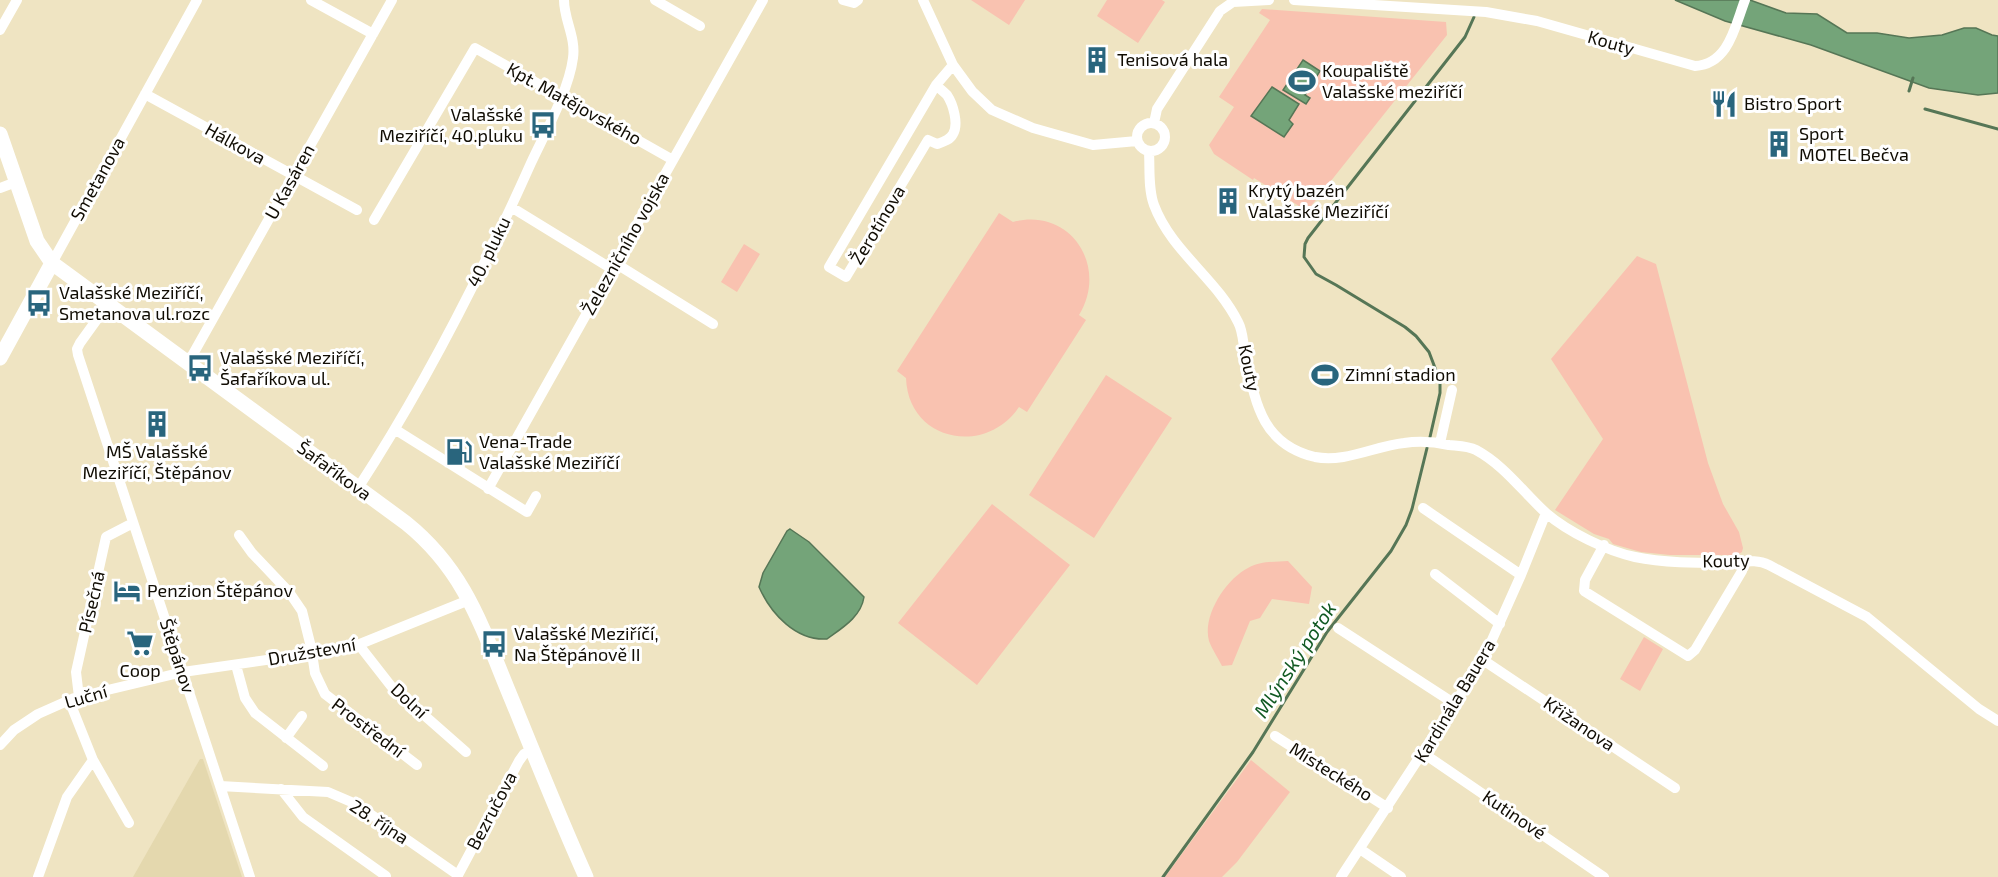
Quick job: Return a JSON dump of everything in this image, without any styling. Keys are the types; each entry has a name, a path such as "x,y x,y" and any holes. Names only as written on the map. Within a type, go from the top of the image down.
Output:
{"street":[{"path":"0,30 17,0"},
{"name":"Smetanova","path":"0,358 197,0"},
{"path":"311,0 373,34"},
{"name":"U Kasáren","path":"188,363 392,0"},
{"name":"40. pluku","path":"358,488 396,430 457,318 561,97 574,54 564,0"},
{"path":"655,0 700,26"},
{"path":"843,0 854,3 858,0"},
{"path":"923,0 953,65 972,92 992,110 1033,128 1093,145 1137,141"},
{"path":"1154,123 1157,109 1220,11 1233,2 1269,0"},
{"name":"Kouty","path":"1294,0 1471,11 1514,17 1537,21 1695,66 1706,65 1717,59 1724,51 1745,0"},
{"name":"Železničního vojska","path":"488,489 673,160 759,1"},
{"name":"Kpt. Matějovského","path":"374,220 475,48 673,160"},
{"name":"Žerotínova","path":"928,140 846,277 829,267 936,85 953,65"},
{"path":"914,125 928,140 937,144 948,140 953,134 956,127 953,108 947,95 936,85"},
{"name":"Hálkova","path":"145,94 357,210"},
{"path":"1154,123 1163,129 1166,140 1160,149 1149,152 1144,150 1137,141 1139,130 1143,126 1154,123"},
{"name":"Šafaříkova","path":"0,134 40,247 52,263 416,531 452,570 469,600 586,877"},
{"name":"Kouty","path":"1149,152 1153,204 1174,240 1223,297 1240,325 1253,394 1259,413 1269,430 1284,443 1301,453 1318,458 1336,458 1405,442 1440,443 1472,449 1484,455 1505,472 1546,513 1579,536 1635,557 1680,561 1757,561 1765,563 1867,617 1979,709 1998,721"},
{"path":"0,188 16,182"},
{"path":"511,207 713,324"},
{"name":"Štěpánov","path":"108,304 80,343 78,352 250,877"},
{"path":"1440,443 1452,390"},
{"path":"396,430 527,512 536,496"},
{"path":"1424,508 1521,575"},
{"name":"Kardinála Bauera","path":"1341,877 1483,660 1546,513"},
{"name":"Písečná","path":"129,823 93,759 74,699 75,672 106,537 133,522"},
{"name":"Prostřední","path":"239,535 252,553 289,592 302,611 315,673 325,694 417,765"},
{"path":"1604,545 1585,580 1584,591 1688,656 1695,650 1743,569 1744,562"},
{"path":"1435,574 1500,624"},
{"name":"Družstevní","path":"183,672 359,645 469,600"},
{"path":"1338,628 1455,704"},
{"name":"Dolní","path":"359,645 391,686 466,752"},
{"name":"Křižanova","path":"1483,660 1675,788"},
{"path":"236,664 239,680 248,703 255,713 323,765"},
{"name":"Luční","path":"0,745 14,730 38,714 74,699 183,672"},
{"path":"286,738 302,716"},
{"name":"Místeckého","path":"1275,736 1388,808"},
{"name":"Bezručova","path":"457,876 519,761 524,754 532,750"},
{"name":"Kutinové","path":"1423,753 1604,877"},
{"path":"38,877 67,797 93,759"},
{"name":"28. října","path":"220,786 328,792 357,804 457,876"},
{"path":"281,789 303,817 386,876"},
{"path":"1360,849 1401,877"}],"shaded area":[{"path":"971,0 1025,0 1009,25"},
{"path":"1107,0 1162,0 1165,2 1138,43 1097,16"},
{"path":"1675,0 1750,0 1786,13 1817,14 1847,33 1877,33 1909,38 1942,35 1964,28 1976,28 1998,36 1998,93 1978,95 1929,88 1811,45 1725,21"},
{"path":"1262,9 1446,22 1447,35 1307,211 1214,154 1209,145 1234,107 1219,97 1270,20 1259,13"},
{"name":"Koupaliště Valašské meziříčí","path":"1303,60 1320,71 1305,95 1310,98 1306,104 1283,90"},
{"path":"1272,87 1299,104 1289,120 1293,124 1284,137 1251,116"},
{"path":"999,213 1013,222 1033,220 1052,223 1067,232 1079,244 1086,260 1089,278 1087,296 1079,315 1086,320 1027,412 1019,407 1004,423 987,432 969,436 951,435 934,428 920,416 910,399 906,378 897,371"},
{"path":"744,244 760,254 737,292 721,282"},
{"path":"1637,256 1656,264 1708,463 1723,504 1739,532 1743,548 1742,552 1737,555 1670,555 1641,552 1613,544 1609,539 1594,534 1555,510 1603,439 1551,359"},
{"path":"1106,375 1172,418 1094,538 1029,495"},
{"path":"992,504 1070,565 977,685 898,623"},
{"path":"790,529 809,542 864,597 855,616 827,639 805,636 795,631 770,607 759,587 763,573"},
{"path":"1288,561 1312,587 1309,604 1272,599 1260,618 1250,621 1232,665 1222,666 1209,641 1208,631 1212,610 1224,589 1248,568 1263,563"},
{"path":"1644,637 1663,649 1640,691 1620,679"},
{"path":"200,759 203,759 242,877 133,877"},
{"path":"1251,760 1290,792 1237,862 1222,877 1165,877"}],"waterway":[{"name":"Mlýnský potok","path":"1430,437 1440,393 1440,381 1429,352 1405,327 1316,274 1304,257 1305,244 1465,37 1474,17"},
{"path":"1909,91 1913,78"},
{"path":"1925,109 1998,129"},
{"name":"Mlýnský potok","path":"1163,877 1253,752 1327,632 1391,551 1412,509 1427,448"}],"place":[{"name":"Tenisová hala","path":"1097,60"},
{"name":"Koupaliště Valašské meziříčí","path":"1302,81"},
{"name":"Bistro Sport","path":"1724,104"},
{"name":"Valašské Meziříčí, 40.pluku","path":"543,125"},
{"name":"Sport MOTEL Bečva","path":"1779,144"},
{"name":"Krytý bazén Valašské Meziříčí","path":"1228,201"},
{"name":"Valašské Meziříčí, Smetanova ul.rozc","path":"39,303"},
{"name":"Valašské Meziříčí, Šafaříkova ul.","path":"200,368"},
{"name":"Zimní stadion","path":"1325,375"},
{"name":"MŠ Valašské Meziříčí, Štěpánov","path":"157,424"},
{"name":"Vena-Trade Valašské Meziříčí","path":"459,452"},
{"name":"Penzion Štěpánov","path":"127,591"},
{"name":"Coop","path":"140,643"},
{"name":"Valašské Meziříčí, Na Štěpánově II","path":"494,644"}]}
